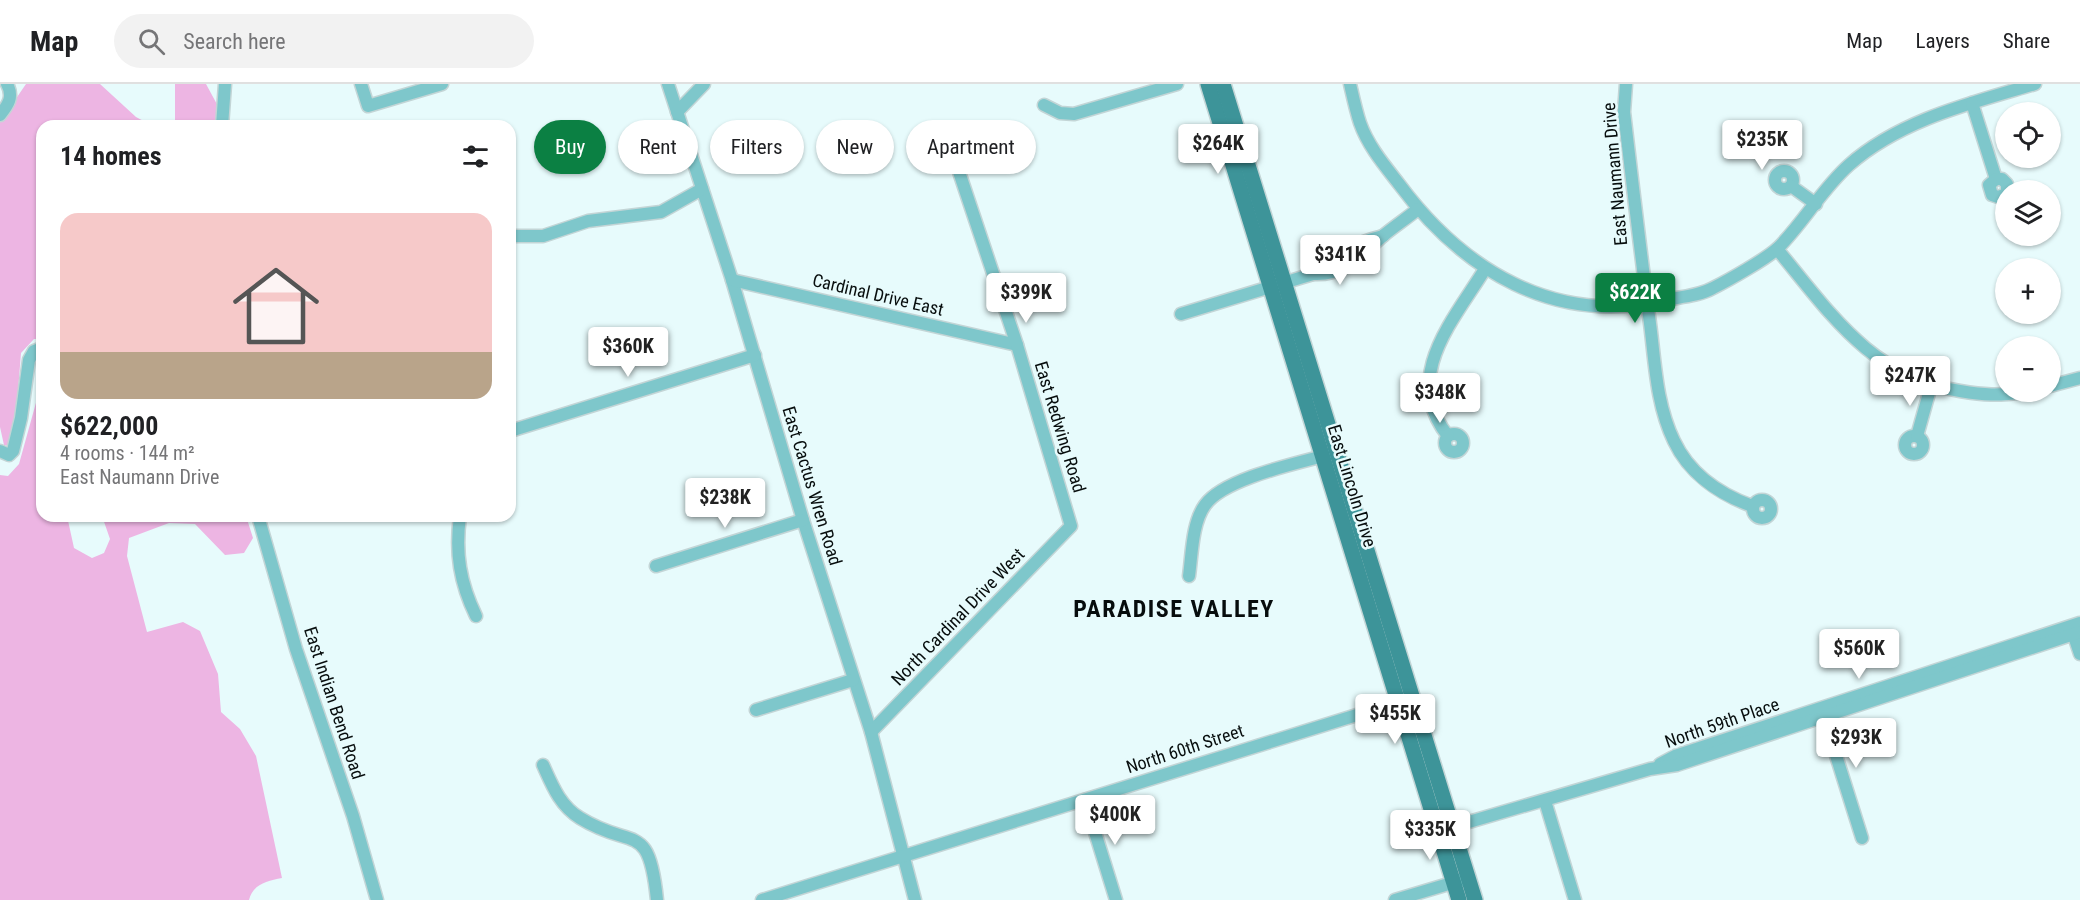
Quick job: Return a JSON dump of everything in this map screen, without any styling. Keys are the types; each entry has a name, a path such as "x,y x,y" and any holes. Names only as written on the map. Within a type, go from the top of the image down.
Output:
{"main road":[{"name":"East Lincoln Drive","path":"1208,84 1277,286 1338,452 1372,590"},
{"name":"East Lincoln Drive","path":"1223,84 1323,456 1372,590 1461,880 1475,900"},
{"name":"East Lincoln Drive","path":"1459,900 1461,880"}],"street":[{"path":"0,116 9,103 10,90 7,84"},
{"path":"222,120 225,84"},
{"path":"361,84 368,106 441,84"},
{"name":"East Cactus Wren Road","path":"668,84 732,280 803,520 871,732 915,900"},
{"path":"677,112 704,84"},
{"path":"1044,105 1060,113 1074,114 1177,84"},
{"path":"1350,84 1360,125 1378,155 1418,209 1458,250 1485,269 1533,293 1558,300 1612,306 1647,304 1711,290 1777,249 1849,165 1878,144 1912,124 2035,84"},
{"name":"East Naumann Drive","path":"1626,84 1624,111 1659,397 1674,441 1685,459 1720,491 1752,506"},
{"path":"1972,103 1996,179 2000,180"},
{"name":"East Redwing Road","path":"960,174 1017,345 1071,526"},
{"path":"1791,186 1816,204"},
{"path":"516,236 543,236 588,220 661,212 702,189"},
{"path":"1181,314 1313,274 1327,275 1367,254 1383,236 1418,209"},
{"path":"1777,249 1854,339 1882,363 1931,386 1995,397"},
{"path":"1448,436 1430,406 1430,368 1435,352 1485,269"},
{"name":"Cardinal Drive East","path":"732,280 1017,345"},
{"path":"0,452 9,455 13,451 21,418 29,360 36,350"},
{"path":"516,428 755,355"},
{"path":"2061,383 2080,378"},
{"path":"1917,436 1931,386"},
{"path":"1189,576 1198,521 1204,506 1217,493 1233,484 1338,452"},
{"path":"656,566 803,520"},
{"name":"East Indian Bend Road","path":"260,522 296,650 353,816 377,900"},
{"path":"460,522 458,567 467,598 476,616"},
{"name":"North Cardinal Drive West","path":"871,732 1071,526"},
{"path":"2076,629 2080,654"},
{"name":"North 59th Place","path":"1445,829 1650,769 1677,765 1823,713 2076,629"},
{"path":"756,710 853,680"},
{"name":"North 60th Street","path":"762,900 1406,700"},
{"path":"1823,713 1862,838"},
{"path":"543,765 562,804 578,818 627,836 646,849 655,872 657,900"},
{"path":"1085,800 1116,900"},
{"path":"1545,801 1575,900"},
{"path":"1395,900 1461,880"}],"shaded area":[{"path":"26,84 100,84 142,120 36,120 36,339 21,353 15,429 10,446 4,445 0,427 0,122"},
{"path":"175,84 206,84 219,108 218,120 175,120"},
{"path":"36,403 36,522 68,522 74,548 92,558 104,553 110,539 104,522 248,522 253,538 244,553 225,555 195,524 169,523 129,538 127,556 147,632 183,622 200,631 218,674 221,712 240,729 256,756 282,878 257,887 249,900 0,900 0,475 8,476 19,464"}],"district":[{"name":"PARADISE VALLEY","path":"1174,609"}]}
